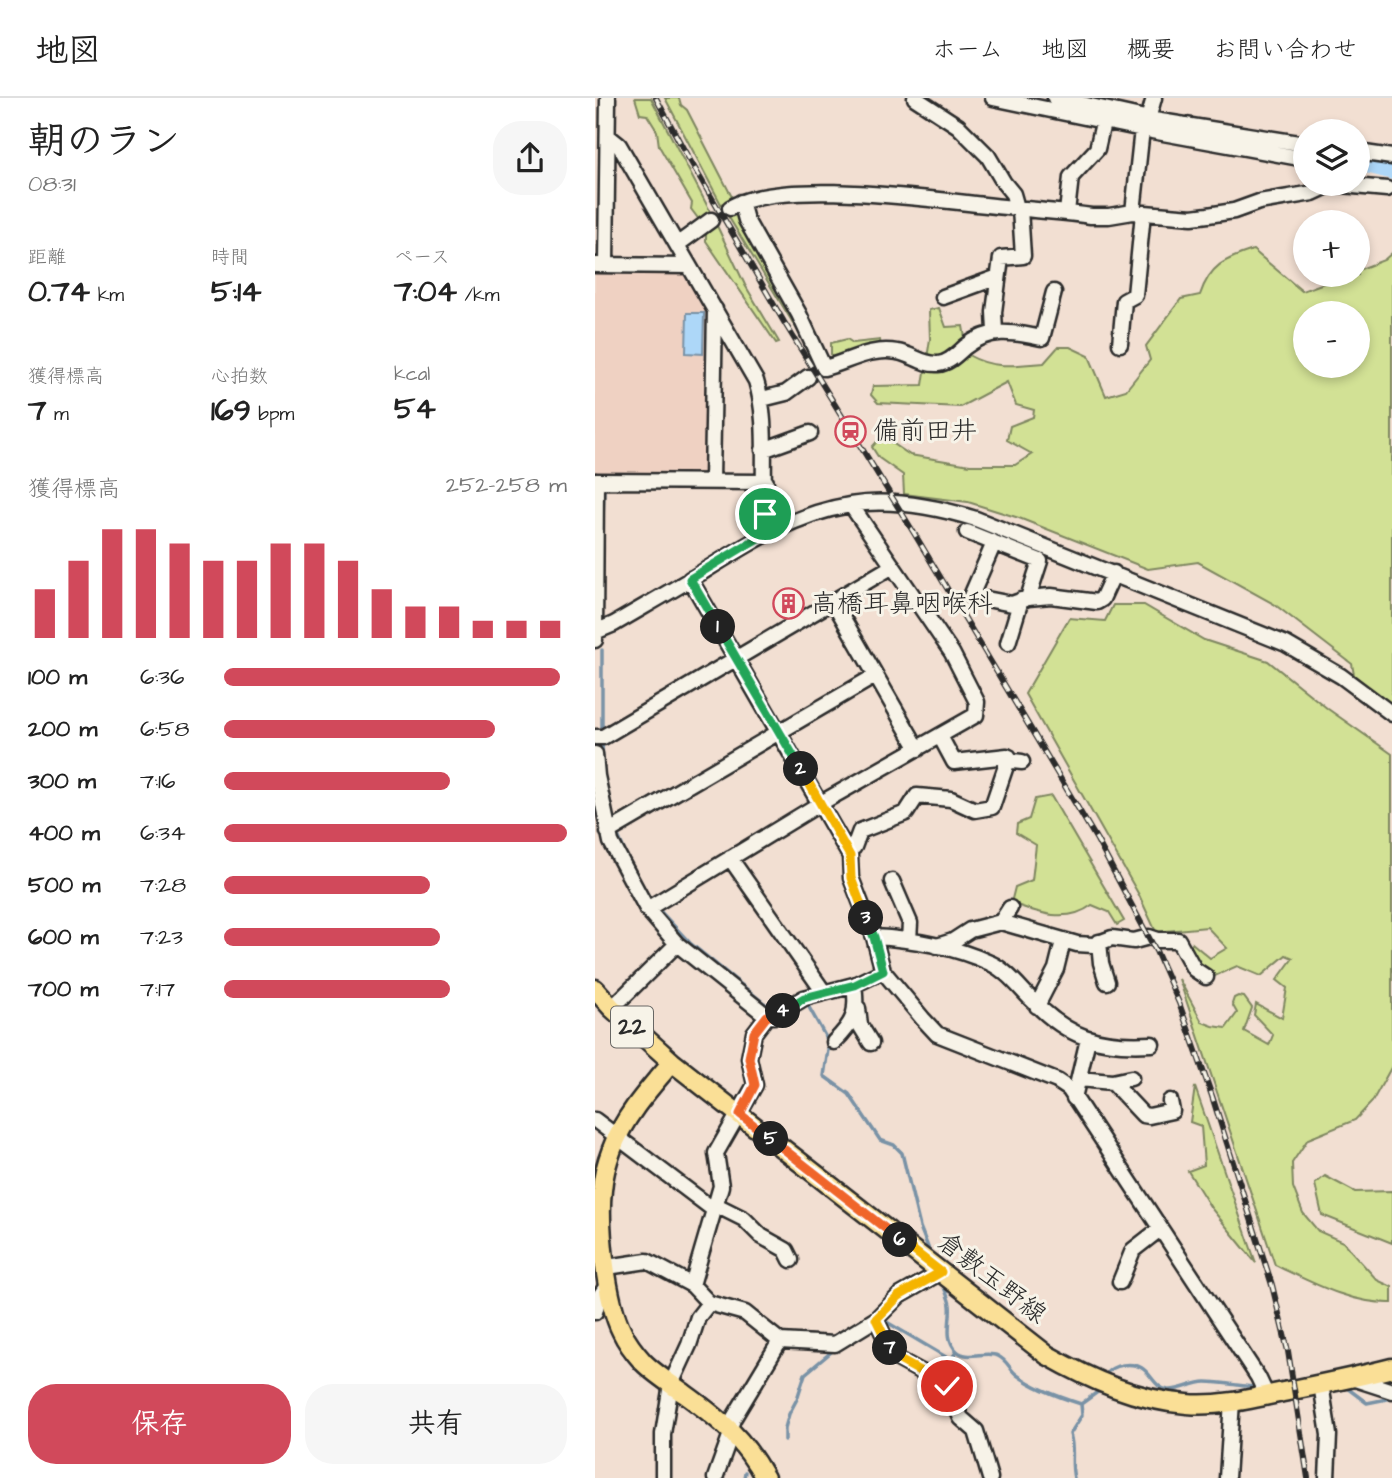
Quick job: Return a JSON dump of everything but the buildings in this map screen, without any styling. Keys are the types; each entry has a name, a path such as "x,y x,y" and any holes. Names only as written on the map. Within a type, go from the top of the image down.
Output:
{"main road":[{"name":"倉敷玉野線","path":"595,989 611,1009 672,1062 1047,1355 1094,1380 1139,1396 1189,1404 1267,1396 1392,1368"},
{"path":"672,1062 630,1115 617,1137 607,1164 598,1219 613,1308 621,1331 633,1350 646,1364 731,1430 747,1448 765,1478"}],"street":[{"path":"608,98 609,137 600,265 689,266"},
{"path":"915,98 958,126 988,156 1013,194 1018,209 1023,256 1001,258 994,312 995,332"},
{"path":"993,98 1104,115 1293,156"},
{"path":"1055,98 1104,115"},
{"path":"1120,344 1124,301 1135,295 1145,124 1153,98"},
{"path":"1067,212 1071,177 1097,149 1104,115"},
{"path":"1145,124 1293,142"},
{"path":"609,137 619,145 747,362 762,399 765,514 768,532"},
{"path":"1370,154 1392,157"},
{"path":"1370,183 1390,189"},
{"path":"1370,187 1390,189"},
{"path":"1054,292 1042,338 995,332 976,339 941,364 927,363 898,352 884,351 858,355 824,369 799,314 735,205 762,196 865,194 1108,216 1138,213 1192,217 1219,214 1259,202 1296,196"},
{"path":"678,244 711,220"},
{"path":"943,297 998,277"},
{"path":"712,481 715,309"},
{"path":"762,399 786,393 808,377"},
{"path":"763,450 810,433"},
{"path":"595,642 598,482 766,482"},
{"path":"595,632 614,624 768,532 816,512 851,505 890,503 960,514 1114,573 1286,644 1341,676 1392,714"},
{"path":"647,909 821,803 976,715 977,702 953,653 851,505"},
{"path":"967,532 1040,561 1008,643"},
{"path":"994,543 971,596 1012,604 1024,599 1051,596 1097,601 1102,598 1114,573"},
{"path":"595,737 603,737 893,566"},
{"path":"690,579 850,856 851,878 874,937 883,971 937,1034 1069,1089 1258,1377 1267,1396"},
{"path":"833,601 918,749"},
{"path":"603,828 780,733 875,676"},
{"path":"847,850 854,847 860,831 906,813 917,796 951,799 975,810 992,807 1015,760 954,762 940,736"},
{"path":"595,754 603,828 647,909 677,944 767,1016 774,1016 804,998 855,985 883,971"},
{"path":"730,858 823,991"},
{"path":"892,881 910,923 909,940"},
{"path":"1001,922 1010,908"},
{"path":"935,947 970,930 1001,922 1063,941 1093,945 1112,938 1135,941 1149,937 1178,940 1194,969 1206,977"},
{"path":"874,937 909,940 992,963 1006,973 1045,1014 1088,1039 1110,1044 1153,1044"},
{"path":"1037,1006 1056,969 1063,941"},
{"path":"1099,942 1101,963 1107,982"},
{"path":"611,1009 677,944"},
{"path":"855,985 860,1025 871,1043"},
{"path":"834,1042 850,1024 857,1003"},
{"path":"692,1285 721,1186 716,1153 755,1085 749,1058 754,1033 767,1016"},
{"path":"1074,1098 1088,1039"},
{"path":"1079,1079 1112,1082 1131,1078"},
{"path":"1112,1082 1143,1115 1172,1111 1170,1101"},
{"path":"595,1119 715,1207 744,1219 761,1236 786,1250 791,1260"},
{"path":"1120,1283 1133,1250 1160,1229"},
{"path":"595,1312 608,1275 647,1261 692,1285 709,1303 745,1313 780,1341 835,1344 876,1319 899,1296 941,1272"},
{"path":"663,1478 663,1434 671,1384 689,1345 698,1317 709,1303"},
{"path":"876,1319 894,1357 947,1386 961,1418 977,1431 990,1478"},
{"path":"715,1478 733,1419 780,1341"},
{"path":"1352,1378 1392,1391"},
{"path":"1321,1384 1329,1435 1327,1478"},
{"path":"1227,1478 1232,1401"}],"shaded area":[{"path":"595,269 683,269 711,309 709,473 704,478 595,474"}],"green space":[{"path":"635,98 651,98 745,285 779,342 776,343 706,241 706,229 691,209 692,203 659,146 657,131 647,115 640,114"},
{"path":"665,98 679,98 681,105 687,110 739,207 810,351 722,206"},
{"path":"1253,250 1293,283 1293,287 1302,291 1313,287 1370,287 1370,265 1384,260 1392,253 1392,707 1354,675 1352,664 1274,604 1198,562 1148,569 1019,518 968,502 904,494 903,475 879,458 872,447 882,436 910,455 970,465 1015,465 1032,454 1007,440 1010,426 1033,417 1034,410 1016,405 1007,382 960,407 878,403 871,395 873,386 923,385 930,339 929,310 939,308 946,327 963,326 968,355 987,363 1044,363 1058,347 1070,347 1089,356 1106,396 1126,390 1150,360 1146,346 1181,299 1200,295 1214,270 1227,260"},
{"path":"847,339 853,343 880,340 881,348 831,365 831,343"},
{"path":"1113,605 1144,605 1204,640 1268,661 1328,709 1392,754 1392,1066 1372,1102 1355,1120 1308,1139 1292,1163 1293,1187 1303,1213 1318,1231 1343,1242 1377,1280 1392,1287 1392,1303 1346,1296 1275,1265 1179,979 1202,1022 1213,1026 1226,1028 1237,1013 1232,1004 1234,998 1244,997 1252,1008 1244,1031 1269,1045 1273,1035 1254,1015 1256,1004 1282,1018 1287,988 1277,980 1293,958 1286,955 1261,976 1237,966 1215,976 1198,967 1189,948 1192,943 1210,958 1227,948 1207,927 1156,932 1139,895 1025,694 1069,618 1105,621"},
{"path":"1051,796 1124,921 1117,925 1109,912 1092,905 1073,914 1052,915 1011,903 1015,887 1032,880 1036,845 1016,833 1017,824 1029,819 1035,799"},
{"path":"1195,1087 1256,1263 1211,1208 1188,1171 1204,1165 1201,1126 1190,1122"},
{"path":"1325,1176 1355,1192 1392,1191 1392,1243 1322,1215 1315,1184"}],"water":[{"path":"687,313 704,313 703,354 686,353"}],"waterway":[{"path":"1258,143 1293,149"},
{"path":"1370,164 1392,170"},
{"path":"601,485 604,488 602,554"},
{"path":"602,650 602,729"},
{"path":"602,744 604,779"},
{"path":"616,831 628,859"},
{"path":"640,881 649,897"},
{"path":"659,910 690,943 764,1003 771,1008 776,1007"},
{"path":"806,1002 829,1043 824,1076 849,1094 880,1140 894,1145 902,1153 920,1227 931,1255"},
{"path":"943,1284 950,1305 950,1340 957,1351 966,1355 998,1356 1024,1379 1048,1392 1081,1404 1082,1415 1070,1434 1074,1478"},
{"path":"885,1321 951,1360 956,1352"},
{"path":"785,1440 789,1414 805,1374 836,1348"},
{"path":"1105,1375 1116,1367 1132,1365 1145,1370 1157,1384 1168,1390 1206,1382 1255,1387"},
{"path":"1347,1388 1367,1403 1392,1398"},
{"path":"1081,1404 1099,1391"},
{"path":"744,1478 745,1472"}],"tunnel":[{"path":"711,220 730,208"}],"railway":[{"path":"656,98 784,322 914,533 1097,840 1156,951 1179,1003 1212,1096 1272,1285 1288,1351 1308,1478"}],"place":[{"name":"備前田井","path":"850,431"},
{"name":"高橋耳鼻咽喉科","path":"788,604"}],"route":[{"path":"765,514 768,532 690,579 850,856 851,878 874,937 883,971 855,985 804,998 774,1016 767,1016 754,1033 749,1064 755,1085 740,1114 941,1272 899,1296 876,1319 894,1357 947,1386"}]}
